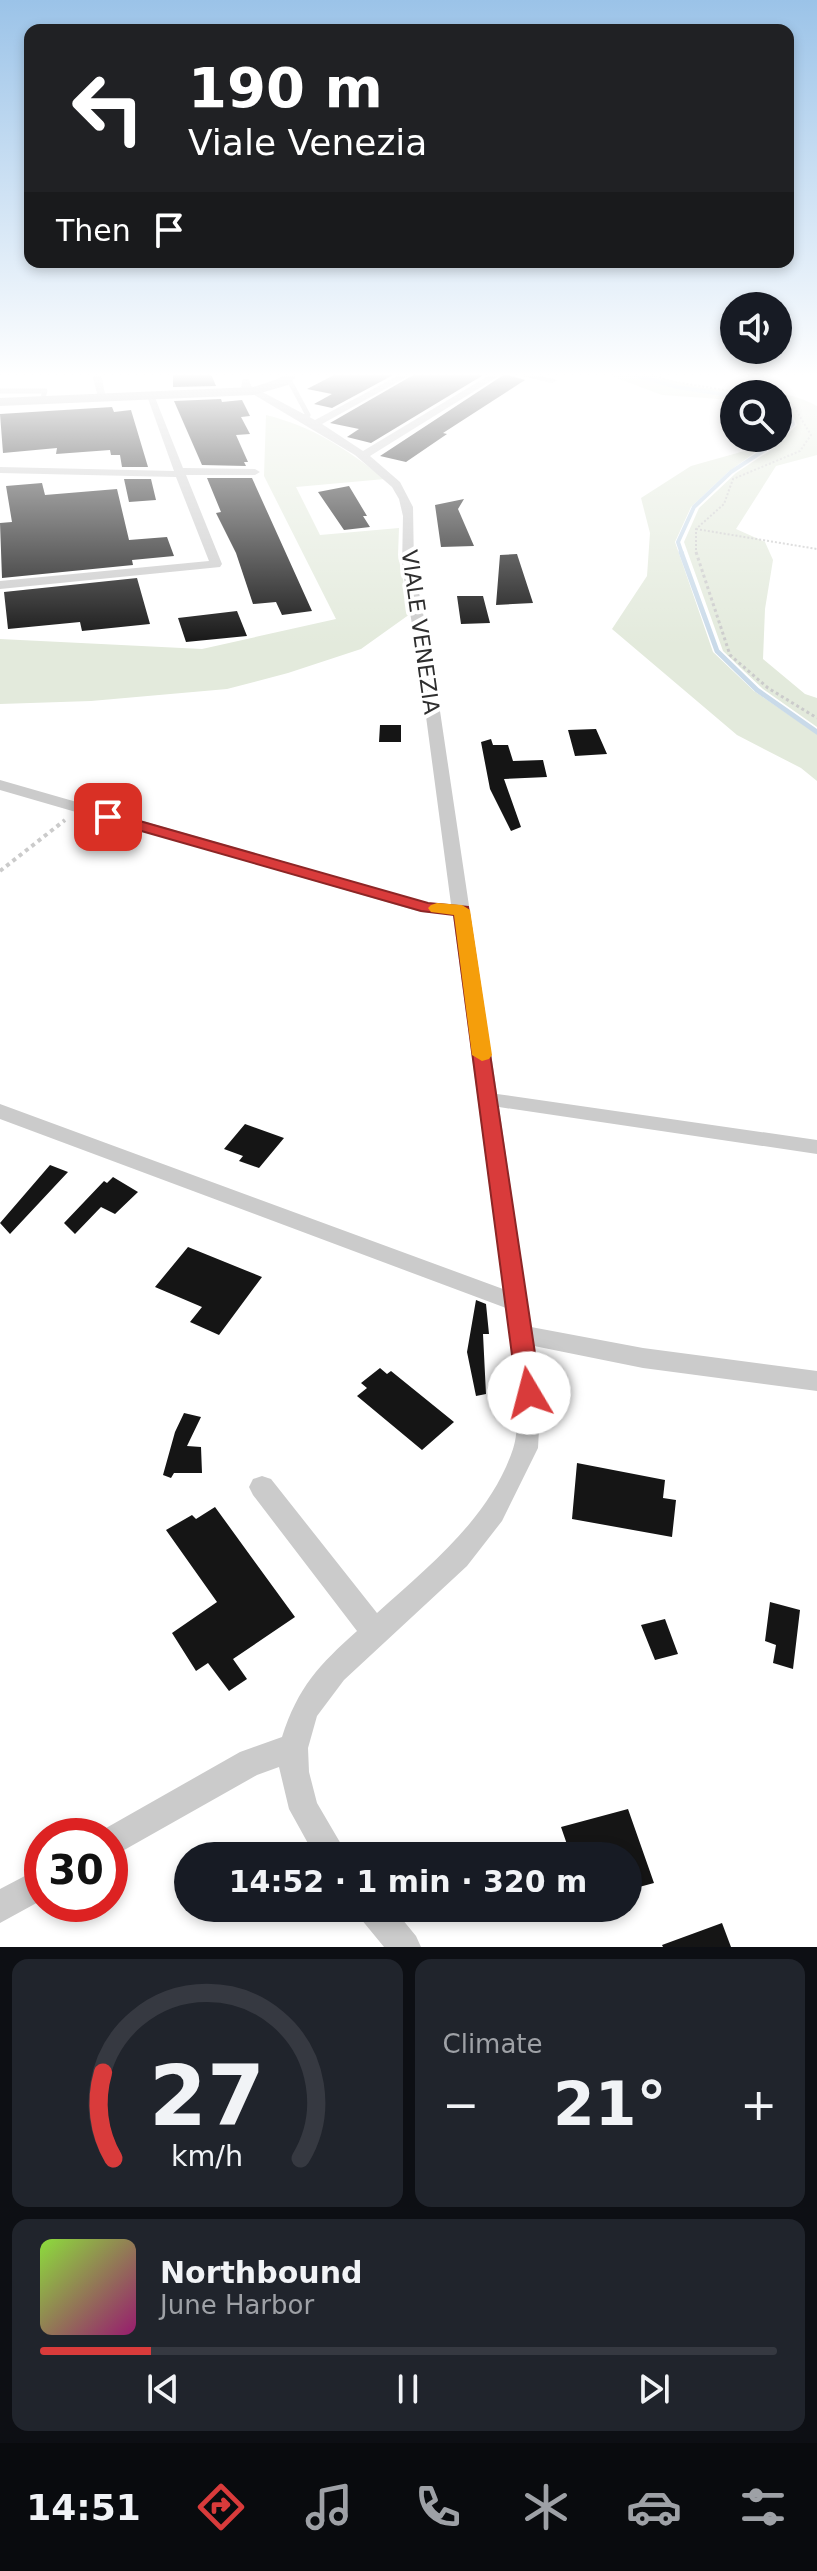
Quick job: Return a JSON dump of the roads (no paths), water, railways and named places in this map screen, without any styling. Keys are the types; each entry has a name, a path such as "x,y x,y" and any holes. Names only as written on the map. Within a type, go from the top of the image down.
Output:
{"street":[{"path":"97,465 255,472"},
{"path":"0,585 218,566 177,465"},
{"name":"VIALE VENEZIA","path":"324,1842 304,1809 294,1772 293,1748 305,1709 334,1670 458,1557 493,1513 515,1476 526,1448 529,1393 426,664 407,563 408,512 396,483 374,465"},
{"path":"0,470 179,469"},
{"path":"0,785 427,908 462,910"},
{"path":"488,1099 817,1147"},
{"path":"0,1111 516,1303"},
{"path":"521,1334 643,1358 817,1381"},
{"path":"262,1487 375,1632"},
{"path":"128,1833 250,1762 293,1748"},
{"path":"0,1907 24,1893"},
{"path":"384,1922 405,1947"}],"lane":[{"path":"184,515 197,514"}],"waterway":[{"path":"682,554 678,542 694,507 742,465"},
{"path":"681,552 717,651 757,690 817,732"}]}
